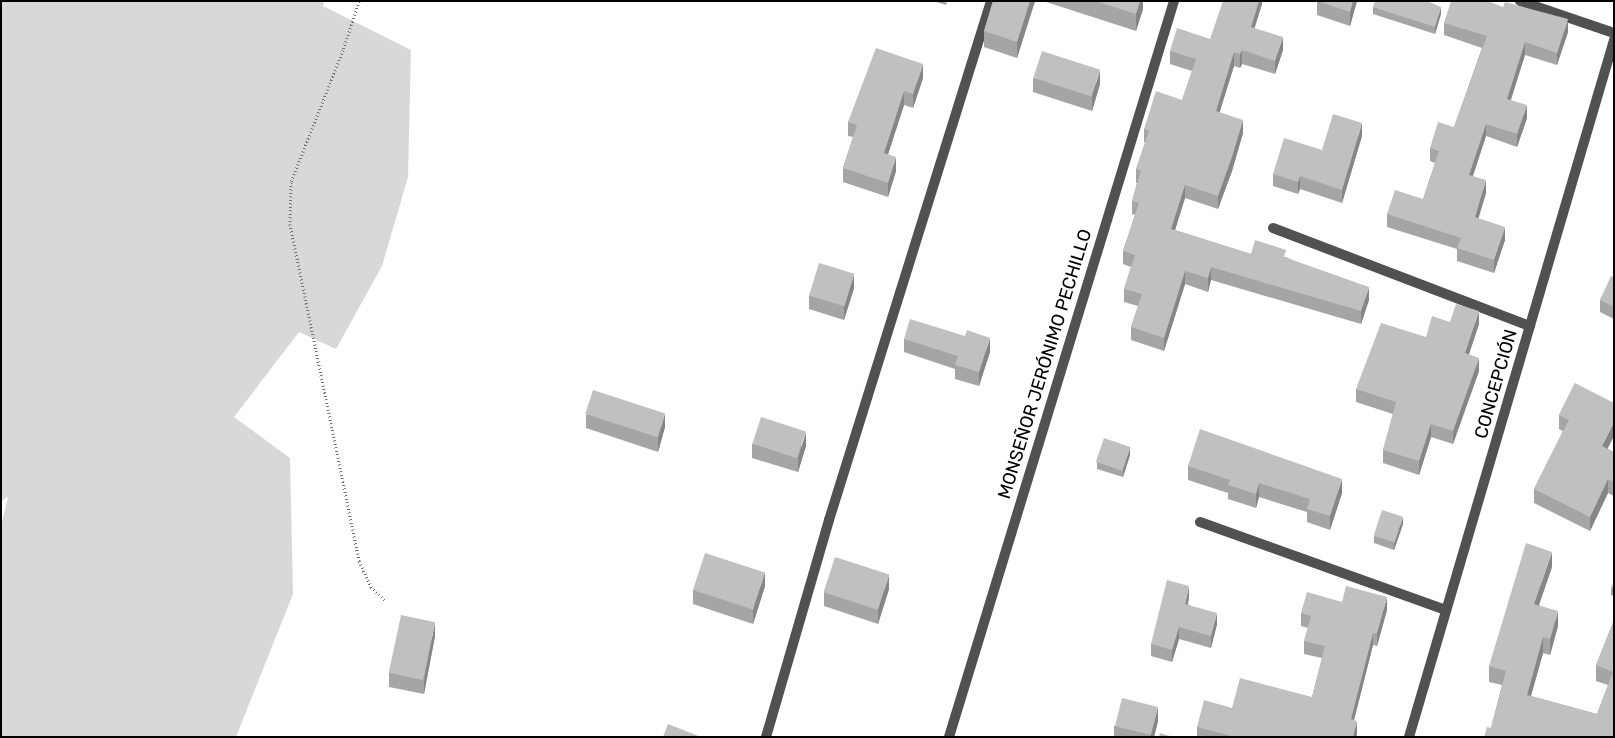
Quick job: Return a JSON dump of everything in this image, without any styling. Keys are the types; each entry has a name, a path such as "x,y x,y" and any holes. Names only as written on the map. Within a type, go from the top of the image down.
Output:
{"street":[{"path":"766,737 828,520 991,1"},
{"name":"MONSEÑOR JERÓNIMO PECHILLO","path":"949,737 1174,1"},
{"path":"1520,1 1614,33"},
{"name":"CONCEPCIÓN","path":"1409,737 1614,40"},
{"path":"1273,228 1530,326"},
{"path":"1200,522 1446,610"}],"path":[{"path":"359,1 344,50 291,182 290,224 359,561 371,587 385,600"}],"shaded area":[{"path":"1,1 324,1 323,6 411,50 408,177 382,266 336,349 299,332 234,417 290,458 293,594 236,737 1,737 1,526 8,497 1,501"}],"building":[{"path":"993,1 1030,1 1017,42 984,31"},
{"path":"1095,1 1140,1 1136,14"},
{"path":"1223,1 1259,1 1251,27 1283,37 1275,61 1242,50 1240,54 1234,52 1216,111 1243,120 1232,157 1218,196 1185,185 1171,229 1251,254 1255,240 1286,250 1284,257 1369,287 1361,311 1211,267 1208,278 1185,271 1164,338 1131,327 1142,294 1124,289 1135,255 1123,251 1139,203 1132,201 1141,171 1136,169 1149,131 1144,129 1156,91 1182,100 1196,59 1170,51 1177,28 1210,39"},
{"path":"1317,1 1353,1 1350,12"},
{"path":"1375,1 1427,1 1441,7 1435,27 1373,7"},
{"path":"1451,1 1488,1 1503,7 1505,2 1568,19 1557,53 1525,42 1507,99 1527,105 1517,134 1486,124 1469,175 1486,180 1475,217 1505,227 1494,260 1457,248 1461,238 1387,214 1395,190 1423,199 1439,151 1430,148 1438,122 1454,127 1487,36 1444,23"},
{"path":"876,48 923,64 913,94 904,91 884,153 896,157 888,183 843,168 857,125 848,122"},
{"path":"1042,51 1100,70 1091,96 1033,78"},
{"path":"1333,114 1362,123 1342,190 1300,176 1298,182 1273,174 1284,138 1322,150"},
{"path":"819,263 854,274 844,306 809,296"},
{"path":"1611,276 1614,277 1614,307 1600,300"},
{"path":"1456,304 1479,311 1465,353 1479,358 1453,431 1431,424 1419,461 1383,450 1396,402 1356,389 1381,323 1426,337 1432,316 1450,322"},
{"path":"910,319 965,336 967,330 990,338 979,372 955,365 958,356 904,339"},
{"path":"1575,383 1614,403 1614,422 1602,446 1614,452 1614,482 1608,479 1590,517 1534,489 1569,420 1559,415"},
{"path":"593,390 665,413 658,437 585,414"},
{"path":"761,417 806,432 797,458 752,444"},
{"path":"1200,429 1342,479 1330,516 1307,509 1310,499 1259,483 1256,494 1228,485 1230,480 1188,466"},
{"path":"1104,438 1130,447 1122,471 1096,462"},
{"path":"1382,510 1403,517 1395,542 1374,536"},
{"path":"1526,543 1552,552 1534,604 1558,611 1550,639 1543,637 1527,695 1597,714 1613,672 1596,665 1614,620 1614,737 1484,737 1487,727 1491,728 1506,671 1489,666"},
{"path":"705,553 765,572 753,610 693,590"},
{"path":"835,557 889,575 878,610 824,592"},
{"path":"1167,580 1189,586 1185,604 1217,613 1211,636 1179,627 1172,650 1151,644"},
{"path":"1346,586 1387,597 1377,633 1373,633 1351,719 1357,721 1353,737 1235,737 1197,727 1204,700 1232,708 1240,678 1312,697 1325,646 1304,641 1311,616 1301,613 1307,592 1342,602"},
{"path":"401,615 435,622 423,680 389,673"},
{"path":"1122,698 1158,707 1151,735 1115,726"},
{"path":"668,724 701,737 663,737"},
{"path":"1160,733 1173,737 1159,737"}]}
